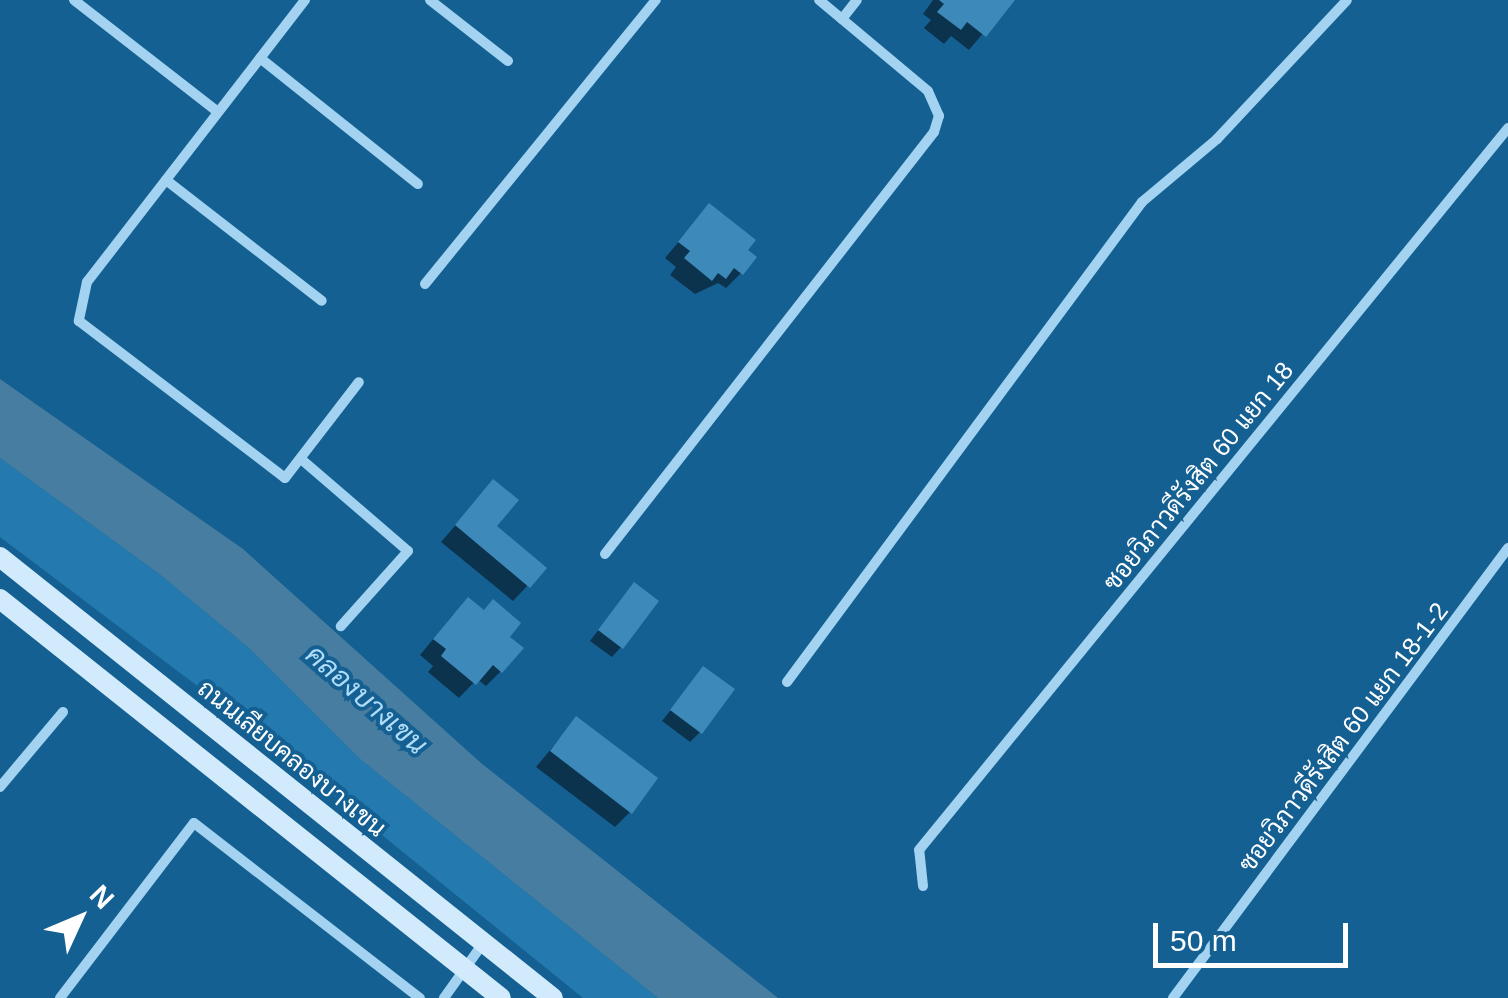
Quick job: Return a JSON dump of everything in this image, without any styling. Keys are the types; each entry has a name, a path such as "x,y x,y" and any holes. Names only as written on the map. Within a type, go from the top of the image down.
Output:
{"main road":[{"name":"ถนนเลียบคลองบางเขน","path":"0,556 554,998"},
{"path":"0,599 501,998"}],"street":[{"path":"74,0 218,112"},
{"path":"305,0 87,282 78,322 285,478 358,382"},
{"path":"430,0 508,62"},
{"path":"425,284 656,0"},
{"path":"604,554 934,132 939,116 928,91 818,0"},
{"path":"842,19 856,0"},
{"path":"787,682 1142,202 1218,139 1347,0"},
{"path":"260,58 418,184"},
{"name":"ซอยวิภาวดีรังสิต 60 แยก 18","path":"924,886 919,850 1508,128"},
{"path":"166,180 322,301"},
{"path":"301,459 408,551 341,626"},
{"name":"ซอยวิภาวดีรังสิต 60 แยก 18-1-2","path":"1173,998 1508,548"},
{"path":"0,788 63,712"},
{"path":"60,998 194,822 420,998"},
{"path":"444,998 484,942"}],"shaded area":[{"path":"0,458 158,573 249,648 360,759 658,998 583,998 208,694 0,537"}],"water":[{"name":"คลองบางเขน","path":"0,379 243,549 481,763 778,998 658,998 360,759 249,648 158,573 0,458"}],"building":[{"path":"939,0 1015,0 986,37 967,22 961,30 937,12 944,4"},
{"path":"709,203 756,240 748,250 757,257 743,275 734,268 726,279 718,273 712,281 684,258 690,251 678,242"},
{"path":"493,479 519,500 497,526 547,568 530,588 455,525"},
{"path":"634,582 659,601 623,649 598,630"},
{"path":"468,597 484,610 493,599 521,623 510,637 524,648 502,673 493,665 476,685 441,656 446,649 433,639"},
{"path":"703,666 735,689 702,734 670,710"},
{"path":"576,716 658,778 632,814 550,751"}]}
